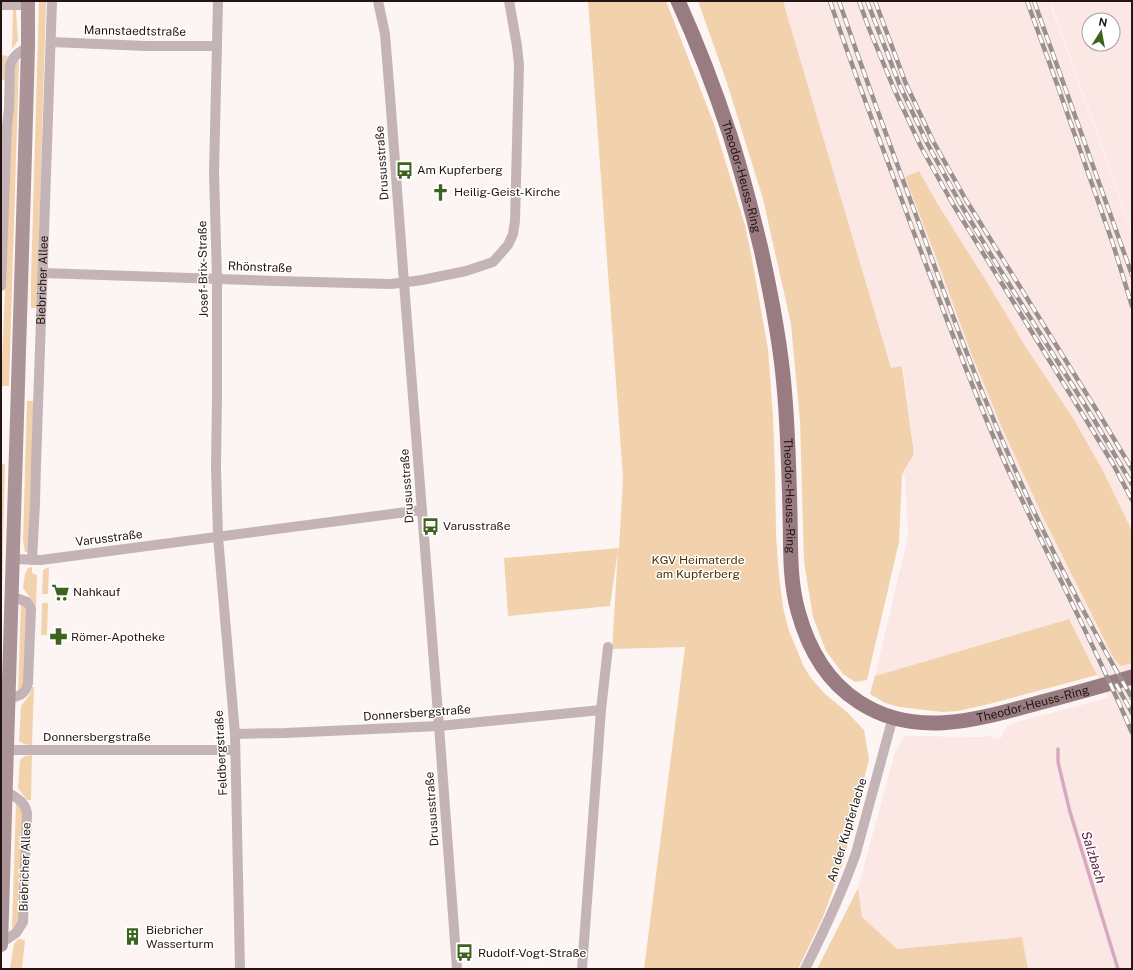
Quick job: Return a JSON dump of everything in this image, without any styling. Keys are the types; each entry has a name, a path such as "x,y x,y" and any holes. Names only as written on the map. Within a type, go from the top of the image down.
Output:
{"main road":[{"name":"Theodor-Heuss-Ring","path":"678,1 709,77 730,135 755,225 774,312 784,386 787,423 792,580 801,622 818,661 838,686 860,703 873,710 893,717 907,721 924,723 973,720 993,716 1130,678"},
{"name":"Biebricher Allee","path":"1,944 4,750 8,700 5,683 13,559 28,47 27,3"}],"street":[{"name":"Biebricher Allee","path":"32,560 52,1"},
{"name":"Josef-Brix-Straße","path":"218,1 214,173 217,397 216,467 218,537"},
{"name":"Drususstraße","path":"378,1 386,42 439,726 456,969"},
{"path":"404,283 466,271 493,262 508,245 513,234 515,221 519,65 509,1"},
{"path":"1,5 27,3"},
{"name":"Mannstaedtstraße","path":"51,42 146,46 217,46"},
{"path":"1,286 4,126 9,108 10,66 11,60 18,53 28,47"},
{"name":"Rhönstraße","path":"43,273 391,284 404,283"},
{"name":"Varusstraße","path":"13,559 48,559 422,510"},
{"name":"Feldbergstraße","path":"218,537 235,734 240,969"},
{"path":"8,700 20,695 26,689 30,663 31,608 27,602 11,596"},
{"path":"582,969 601,710 608,646"},
{"name":"Donnersbergstraße","path":"235,734 439,726 601,710"},
{"name":"An der Kupferlache","path":"806,969 825,930 848,874 860,839 893,717"},
{"name":"Donnersbergstraße","path":"4,750 235,750"},
{"name":"Biebricher Allee","path":"1,944 16,933 23,922 27,814 26,808 21,801 3,793"}],"shaded area":[{"path":"783,1 1049,1 1132,232 1132,969 1028,969 1022,937 897,949 862,917 858,888 895,752 905,736 981,737 990,735 994,739 1002,737 1004,730 1013,723 1108,698 1069,619 875,676 908,536 905,477 902,474 914,454 903,366 891,368"},
{"path":"1050,1 1132,1 1132,230"}],"green space":[{"path":"39,1 46,1 37,308 31,308 31,279"},
{"name":"KGV Heimaterde am Kupferberg","path":"588,1 666,1 714,124 745,225 768,349 773,416 776,534 783,607 789,631 804,667 811,678 824,693 848,713 864,730 869,759 844,860 823,917 798,969 644,969 685,647 612,649 618,550 610,606 508,616 504,558 619,548 623,478"},
{"path":"698,1 783,1 891,368 902,366 914,454 902,474 899,542 867,680 855,682 843,674 826,651 813,617 804,562 800,421 791,324 763,199 727,83"},
{"path":"13,9 16,10 18,40 12,49"},
{"path":"1,55 8,56 6,60 5,80 1,80"},
{"path":"16,60 19,61 9,386 1,386 14,72"},
{"path":"919,171 937,203 1027,349 1073,418 1102,469 1132,531 1132,663 1121,666 1114,659 1044,519 1003,430 971,353 905,177"},
{"path":"27,401 34,401 30,544 27,552 25,552 23,541"},
{"path":"1,464 5,464 1,637"},
{"path":"32,567 32,573 37,575 36,606 23,588 25,574 28,568"},
{"path":"49,567 48,594 42,594 43,570"},
{"path":"21,602 29,612 23,687 18,692"},
{"path":"42,603 48,603 47,635 41,635"},
{"path":"1069,619 1097,675 958,711 942,712 900,707 885,703 870,694 875,676"},
{"path":"32,687 34,687 32,745 19,741 21,706 30,694"},
{"path":"32,755 31,800 27,800 18,788 20,760 25,756"},
{"path":"16,802 23,811 20,918 12,929"},
{"path":"858,888 862,917 897,949 1022,937 1028,969 817,969"},
{"path":"18,939 25,940 22,969 10,969 14,944"}],"waterway":[{"name":"Salzbach","path":"1058,749 1058,762 1070,812 1118,969"}],"railway":[{"path":"830,1 914,233 986,419 1030,517 1100,660 1132,733"},
{"path":"839,1 953,316 999,433 1071,587 1132,698"},
{"path":"859,1 894,89 921,147 954,206 1113,464 1132,500"},
{"path":"867,1 900,86 927,143 994,260 1093,418 1132,484"},
{"path":"875,1 906,84 933,141 966,200 1132,469"},
{"path":"1027,1 1113,244 1132,306"},
{"path":"1034,1 1132,275"},
{"path":"1116,684 1132,713"}],"place":[{"name":"Am Kupferberg","path":"404,170"},
{"name":"Heilig-Geist-Kirche","path":"441,192"},
{"name":"Varusstraße","path":"430,526"},
{"name":"Nahkauf","path":"60,592"},
{"name":"Römer-Apotheke","path":"58,637"},
{"name":"Biebricher Wasserturm","path":"133,937"},
{"name":"Rudolf-Vogt-Straße","path":"465,953"}]}
